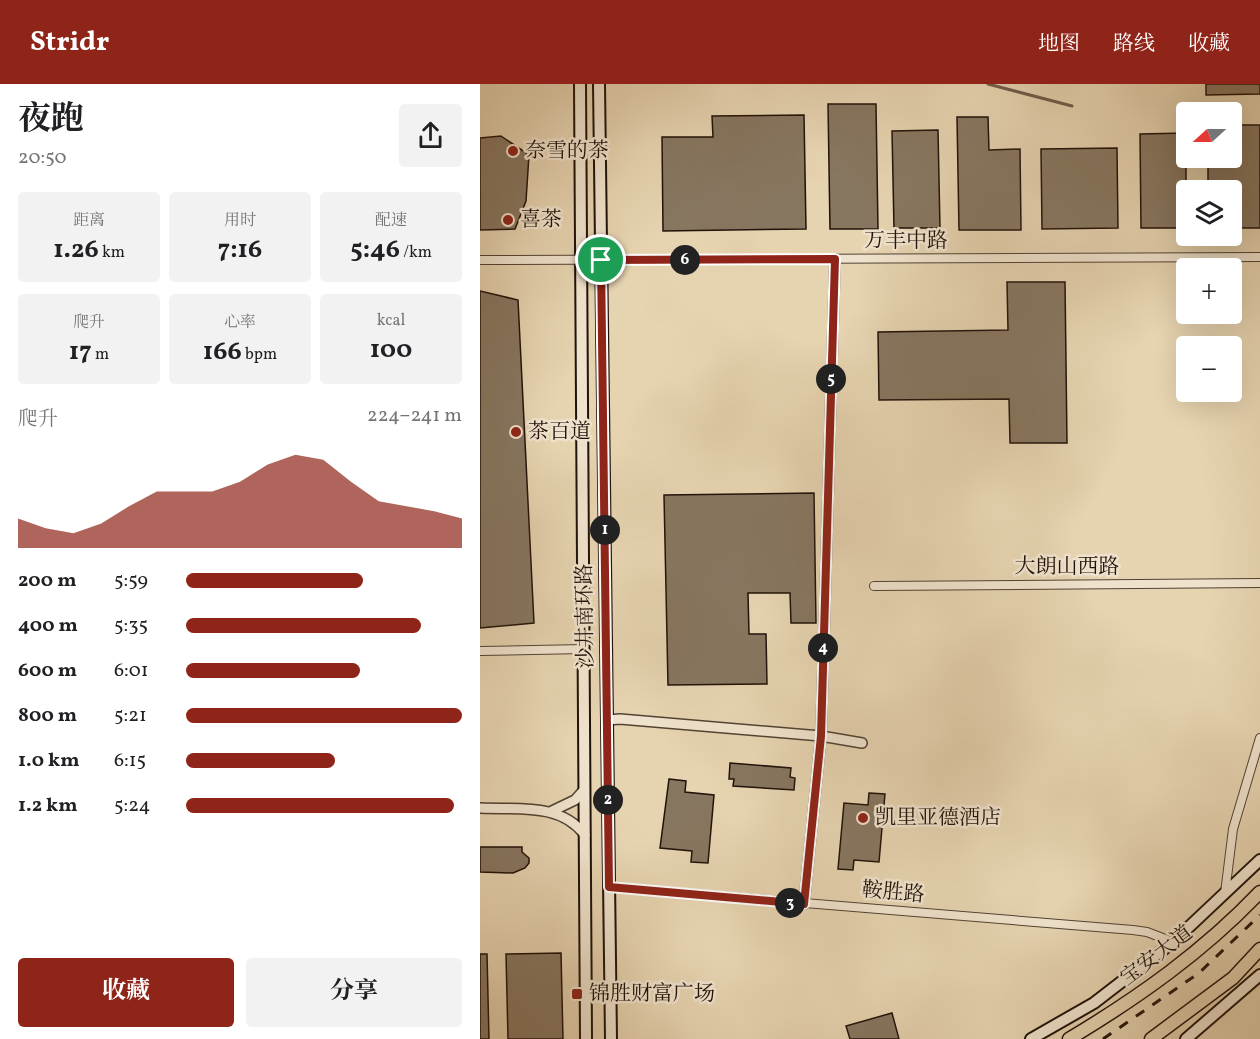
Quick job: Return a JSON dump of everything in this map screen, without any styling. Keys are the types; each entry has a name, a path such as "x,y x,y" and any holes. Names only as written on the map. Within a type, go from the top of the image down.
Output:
{"main road":[{"name":"沙井南环路","path":"580,84 586,1039"},
{"name":"沙井南环路","path":"599,84 611,1039"},
{"path":"1031,1039 1094,1003 1173,942 1260,860"},
{"name":"宝安大道","path":"1069,1039 1173,972 1216,935 1260,892"},
{"path":"1151,1039 1233,978 1260,949"},
{"path":"1186,1039 1260,975"}],"street":[{"name":"万丰中路","path":"480,261 1260,257"},
{"path":"804,904 821,736 835,259"},
{"name":"大朗山西路","path":"874,586 1260,584"},
{"path":"480,651 584,649"},
{"path":"607,720 620,719 821,736 862,743"},
{"path":"1225,895 1233,829 1260,738"},
{"path":"552,811 575,800 584,790"},
{"path":"480,808 552,811 575,822 585,835"},
{"name":"鞍胜路","path":"609,887 1133,930 1147,932 1173,942"}],"building":[{"path":"1206,84 1260,84 1260,94 1206,95"},
{"path":"828,104 876,104 878,229 830,229"},
{"path":"804,115 806,229 663,231 662,137 713,137 712,116"},
{"path":"957,117 988,117 989,150 1020,149 1021,230 959,230"},
{"path":"1242,125 1260,125 1260,228 1242,228 1242,180 1208,180 1208,168 1242,168"},
{"path":"938,130 940,228 894,228 892,131"},
{"path":"1176,133 1176,168 1186,168 1186,180 1176,180 1176,228 1141,228 1140,134"},
{"path":"501,136 529,155 526,201 515,229 480,230 480,138"},
{"path":"1117,148 1118,228 1042,229 1041,149"},
{"path":"1007,282 1065,282 1067,443 1010,443 1009,399 879,400 878,332 1008,330"},
{"path":"480,291 518,300 534,623 480,628"},
{"path":"814,493 816,623 791,623 790,593 748,593 749,634 766,634 767,684 668,685 664,495"},
{"path":"730,763 791,768 790,777 795,778 794,790 733,786 734,779 729,779"},
{"path":"669,779 686,781 685,792 714,795 708,863 691,862 692,851 660,848"},
{"path":"869,793 885,794 879,862 854,860 853,870 838,869 844,803 868,805"},
{"path":"480,847 522,847 522,852 529,858 529,863 525,868 513,873 480,872"},
{"path":"561,953 563,1039 508,1039 506,954"},
{"path":"480,954 487,954 489,1039 480,1039"},
{"path":"892,1013 899,1039 850,1039 846,1026"}],"waterway":[{"path":"988,84 1072,106"}],"railway":[{"path":"1103,1039 1199,973 1260,915"}],"place":[{"name":"奈雪的茶","path":"513,151"},
{"name":"喜茶","path":"508,220"},
{"name":"茶百道","path":"516,432"},
{"name":"凯里亚德酒店","path":"863,818"},
{"name":"锦胜财富广场","path":"577,994"}],"route":[{"path":"835,259 821,736 804,904 609,887 601,260 835,259"}]}
